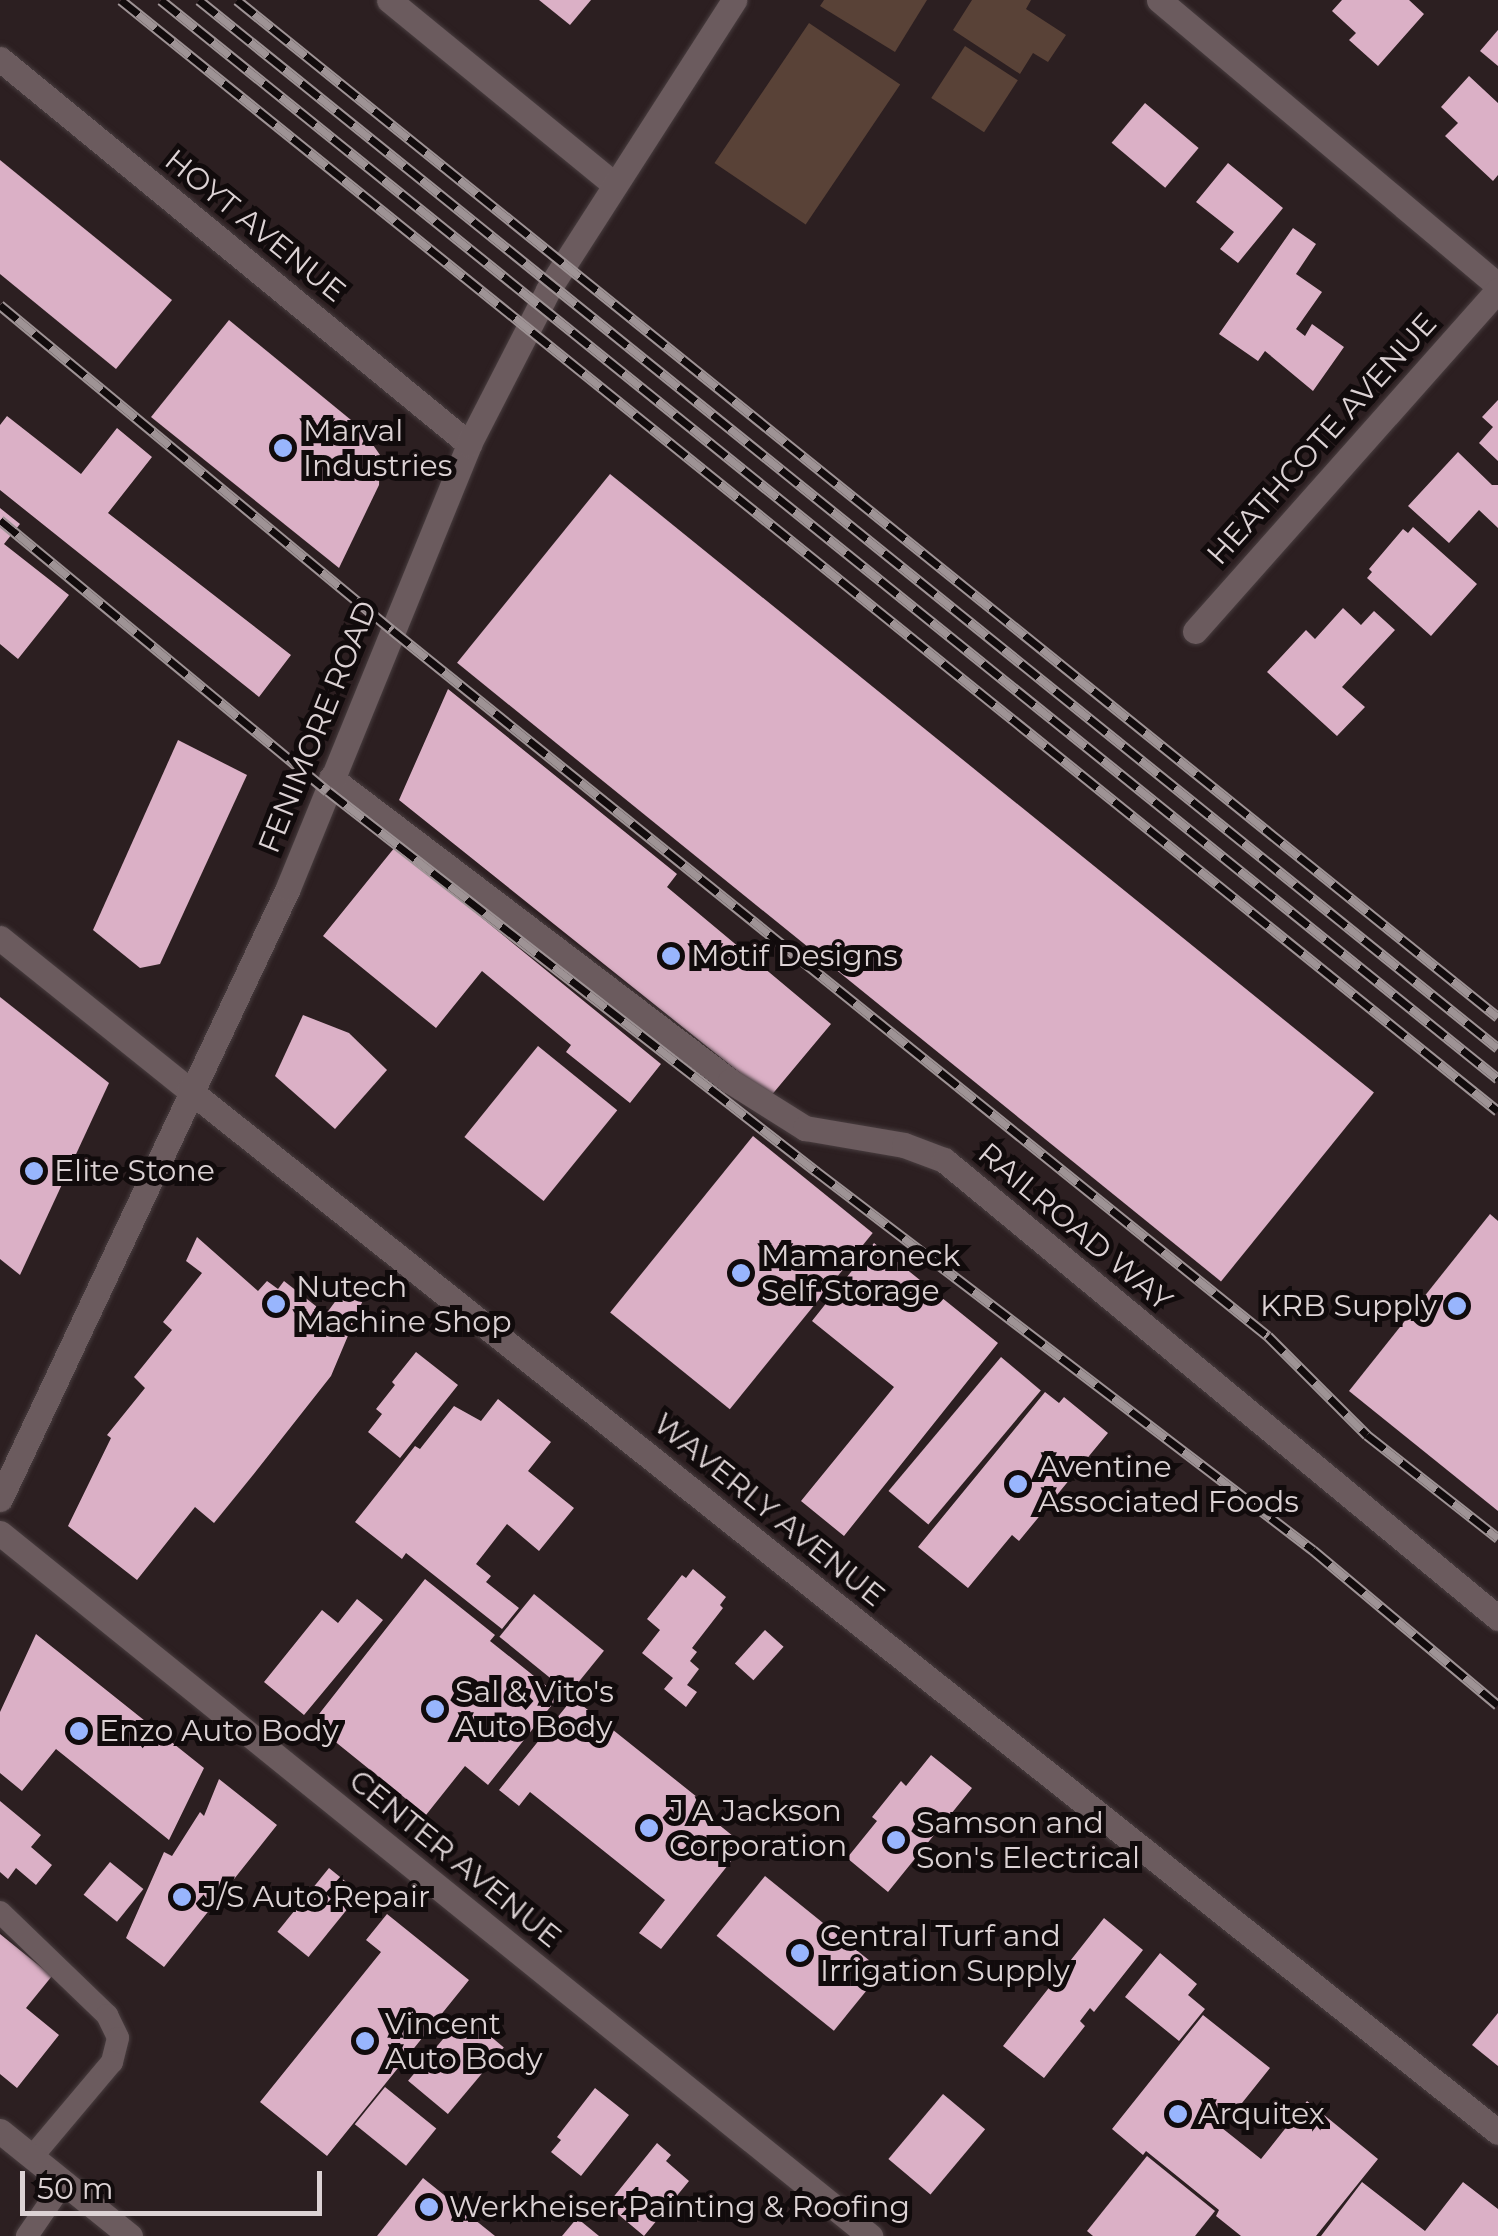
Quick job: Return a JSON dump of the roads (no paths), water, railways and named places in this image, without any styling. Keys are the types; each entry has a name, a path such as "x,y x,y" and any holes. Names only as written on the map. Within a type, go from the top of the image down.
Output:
{"street":[{"path":"389,0 614,184"},
{"name":"FENIMORE ROAD","path":"0,1500 58,1382 189,1090 288,888 469,444 548,290 734,0"},
{"path":"1159,0 1498,288"},
{"name":"HOYT AVENUE","path":"0,59 469,444"},
{"name":"HEATHCOTE AVENUE","path":"1195,631 1498,288"},
{"name":"RAILROAD WAY","path":"331,778 730,1081 806,1128 904,1145 944,1160 1498,1618"},
{"name":"WAVERLY AVENUE","path":"0,938 1498,2132"},
{"name":"CENTER AVENUE","path":"0,1533 870,2236"},
{"path":"0,2132 130,2236"}],"lane":[{"path":"0,1912 108,2015 118,2038 112,2062 32,2157"},
{"path":"27,2236 64,2182"}],"railway":[{"path":"121,0 1498,1111"},
{"path":"161,0 1498,1079"},
{"path":"199,0 1498,1048"},
{"path":"237,0 1498,1017"},
{"path":"0,305 392,630 1268,1336 1367,1435 1498,1538"},
{"path":"0,520 328,791 816,1171 1313,1550 1498,1705"}],"place":[{"name":"Marval Industries","path":"283,448"},
{"name":"Motif Designs","path":"671,956"},
{"name":"Elite Stone","path":"34,1171"},
{"name":"Mamaroneck Self Storage","path":"741,1273"},
{"name":"Nutech Machine Shop","path":"276,1304"},
{"name":"KRB Supply","path":"1457,1306"},
{"name":"Aventine Associated Foods","path":"1018,1484"},
{"name":"Sal & Vito's Auto Body","path":"435,1709"},
{"name":"Enzo Auto Body","path":"79,1731"},
{"name":"J A Jackson Corporation","path":"649,1828"},
{"name":"Samson and Son's Electrical","path":"896,1840"},
{"name":"J/S Auto Repair","path":"182,1897"},
{"name":"Central Turf and Irrigation Supply","path":"800,1953"},
{"name":"Vincent Auto Body","path":"365,2041"},
{"name":"Arquitex","path":"1178,2114"},
{"name":"Werkheiser Painting & Roofing","path":"429,2207"}]}
